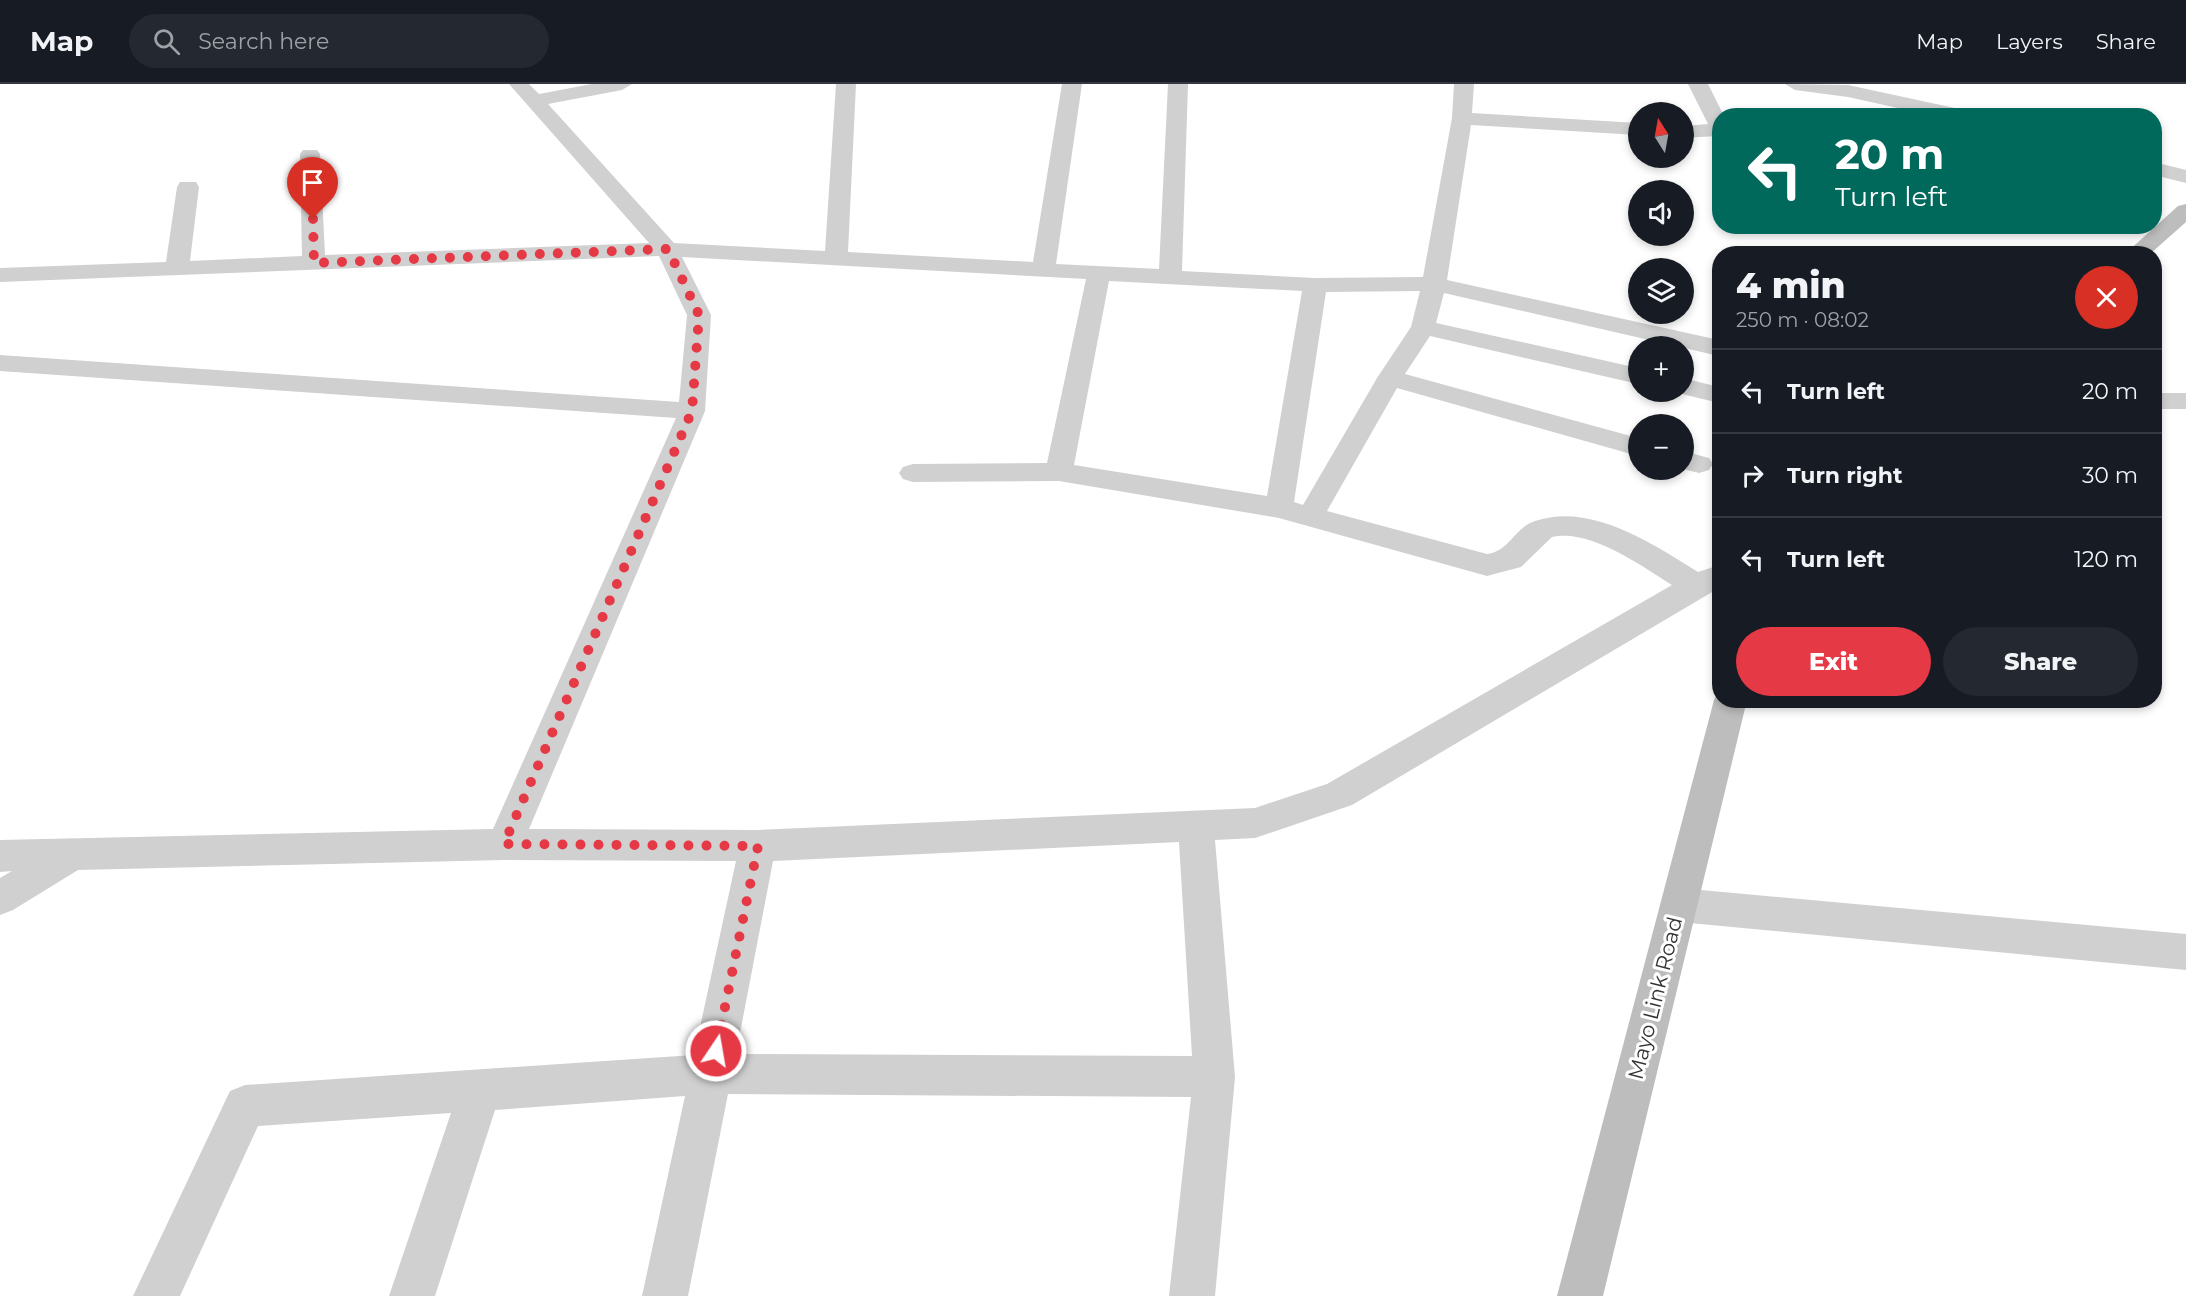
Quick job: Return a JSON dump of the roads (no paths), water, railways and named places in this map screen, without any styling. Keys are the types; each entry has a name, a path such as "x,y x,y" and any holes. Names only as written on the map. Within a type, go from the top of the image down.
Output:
{"street":[{"path":"527,92 622,84"},
{"path":"836,258 846,84"},
{"path":"1043,270 1072,84"},
{"path":"1170,277 1178,84"},
{"path":"1311,515 1390,378 1423,327 1434,284 1462,118 1464,84"},
{"path":"1698,84 1712,111"},
{"path":"1795,84 1848,91 1927,108"},
{"path":"504,844 692,411 699,315 668,249 527,92"},
{"path":"1462,118 1628,128"},
{"path":"1694,132 1712,131"},
{"path":"310,154 314,263"},
{"path":"2162,170 2186,177"},
{"path":"177,268 188,187"},
{"path":"2162,232 2186,212"},
{"path":"2146,246 2160,234"},
{"path":"0,275 668,249 1315,285 1434,284 1712,346"},
{"path":"1059,472 1099,273"},
{"path":"1279,508 1315,285"},
{"path":"1423,327 1628,374"},
{"path":"0,363 692,411"},
{"path":"1390,378 1628,444"},
{"path":"1694,389 1712,393"},
{"path":"2162,401 2186,401"},
{"path":"913,473 1059,472 1311,515 1487,566 1503,564 1517,557 1540,530 1551,526 1584,528 1608,536 1708,580"},
{"path":"0,856 504,844 758,846 1255,823 1339,795 1708,580"},
{"name":"Mayo Link Road","path":"1580,1296 1729,708"},
{"path":"1192,1296 1214,1077 1196,827"},
{"path":"665,1296 758,846"},
{"path":"0,898 75,853"},
{"path":"1679,905 2186,952"},
{"path":"156,1296 245,1106 711,1074 1214,1077"},
{"path":"412,1296 480,1089"}]}
